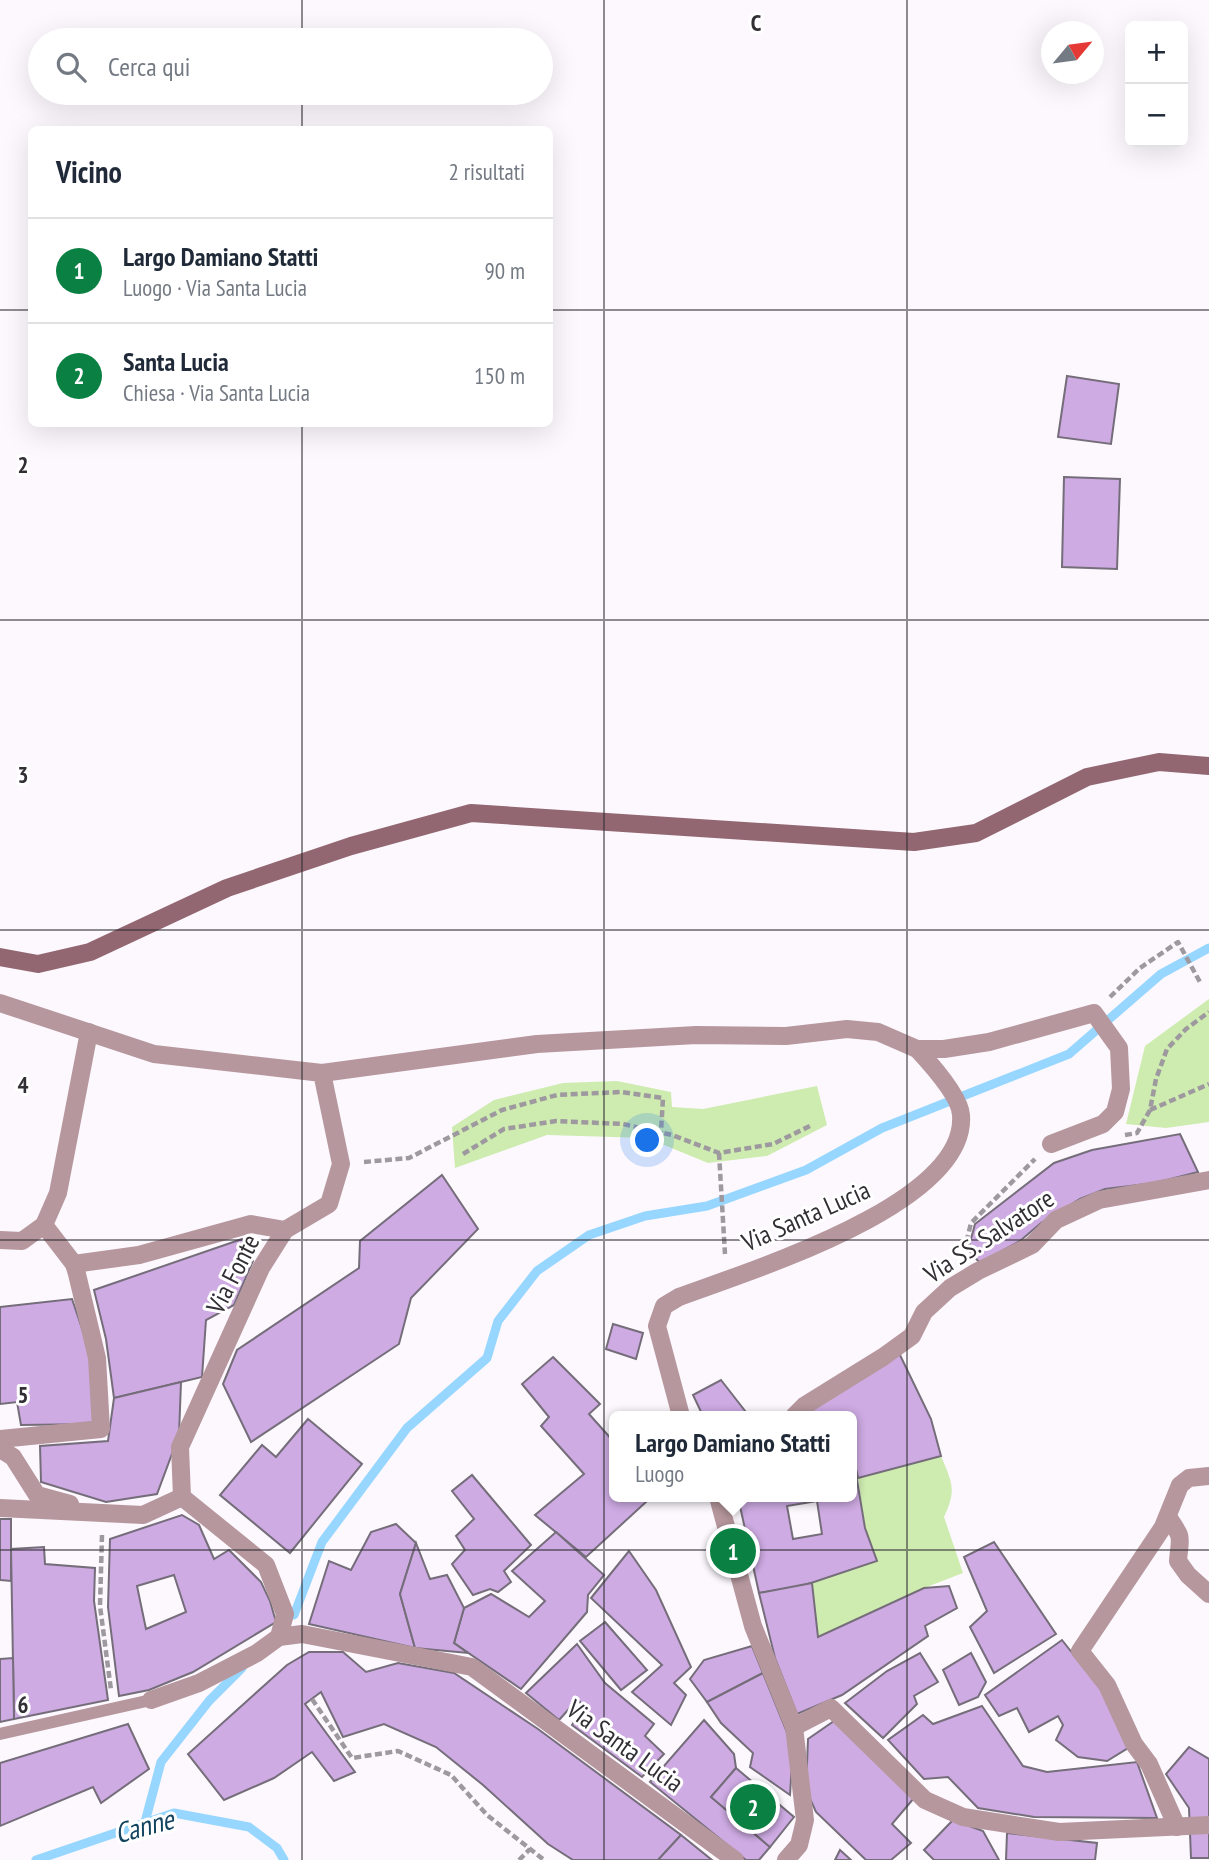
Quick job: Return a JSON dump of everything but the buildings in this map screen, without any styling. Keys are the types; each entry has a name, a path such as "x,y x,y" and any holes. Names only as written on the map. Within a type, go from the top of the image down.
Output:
{"main road":[{"path":"0,957 38,964 90,953 227,888 351,846 471,813 914,842 976,833 1087,777 1159,762 1209,766"}],"street":[{"path":"0,1003 154,1054 322,1073 537,1044 696,1035 786,1036 847,1029 878,1032 918,1049 944,1049 989,1042 1094,1013 1119,1048 1121,1089 1115,1112 1103,1125 1051,1144"},
{"path":"0,1240 22,1241 44,1225 58,1193 89,1032"},
{"name":"Via Santa Lucia","path":"680,1411 657,1326 664,1306 679,1297 841,1235 885,1212 922,1183 952,1148 961,1113 942,1075 918,1049"},
{"name":"Via Fonte","path":"182,1497 180,1447 261,1268 285,1230 329,1204 341,1164 322,1073"},
{"name":"Via SS. Salvatore","path":"799,1411 912,1336 924,1312 950,1288 1032,1245 1056,1220 1099,1200 1209,1180"},
{"path":"74,1264 139,1255 251,1224 285,1230"},
{"path":"0,1439 101,1429 97,1358 74,1264 44,1225"},
{"path":"0,1449 13,1457 37,1495 103,1513"},
{"path":"1177,1827 1149,1764 1134,1744 1107,1685 1080,1651 1168,1517 1180,1485 1189,1478 1209,1476"},
{"path":"0,1508 143,1515 182,1497 266,1565 285,1614 279,1637 257,1653 199,1683 151,1700"},
{"path":"719,1502 753,1626 794,1727 805,1820 799,1845 786,1860"},
{"path":"1168,1517 1181,1535 1178,1561 1188,1575 1209,1594"},
{"name":"Via Santa Lucia","path":"279,1637 302,1634 472,1667 735,1860"},
{"path":"794,1727 831,1708 925,1800 963,1818 1059,1832 1209,1825"}],"lane":[{"path":"0,1734 151,1700"}],"path":[{"path":"1094,1013 1140,968 1178,942 1201,984"},
{"path":"1209,1012 1186,1029 1167,1049 1156,1079 1150,1110 1209,1084"},
{"path":"341,1164 409,1158 502,1110 557,1095 621,1092 663,1098 661,1132"},
{"path":"463,1154 504,1129 556,1121 623,1124 661,1132 719,1153 773,1144 812,1125"},
{"path":"978,1271 963,1251 971,1223 1051,1144"},
{"path":"719,1153 725,1254"},
{"path":"103,1513 100,1605 114,1707"},
{"path":"312,1699 352,1758 398,1751 451,1775 487,1815 544,1860"},
{"path":"519,1860 530,1849"}],"green space":[{"path":"1209,999 1209,1122 1166,1128 1126,1124 1145,1046"},
{"path":"617,1081 671,1092 672,1107 703,1109 817,1086 827,1125 767,1156 708,1163 647,1138 547,1135 455,1168 452,1127 494,1100 563,1083"},
{"path":"941,1456 952,1486 951,1499 944,1517 963,1573 818,1637 812,1583 877,1561 865,1528 858,1478"}],"waterway":[{"path":"294,1615 322,1542 407,1428 487,1358 498,1321 537,1271 589,1235 645,1216 707,1206 806,1170 882,1128 1069,1054 1161,974 1209,948"},
{"path":"145,1822 161,1762 209,1701 242,1668"},
{"name":"Canne","path":"36,1860 174,1813 249,1827 277,1848 284,1860"}],"place":[{"name":"Largo Damiano Statti","path":"733,1551"},
{"name":"Santa Lucia","path":"753,1807"}]}
